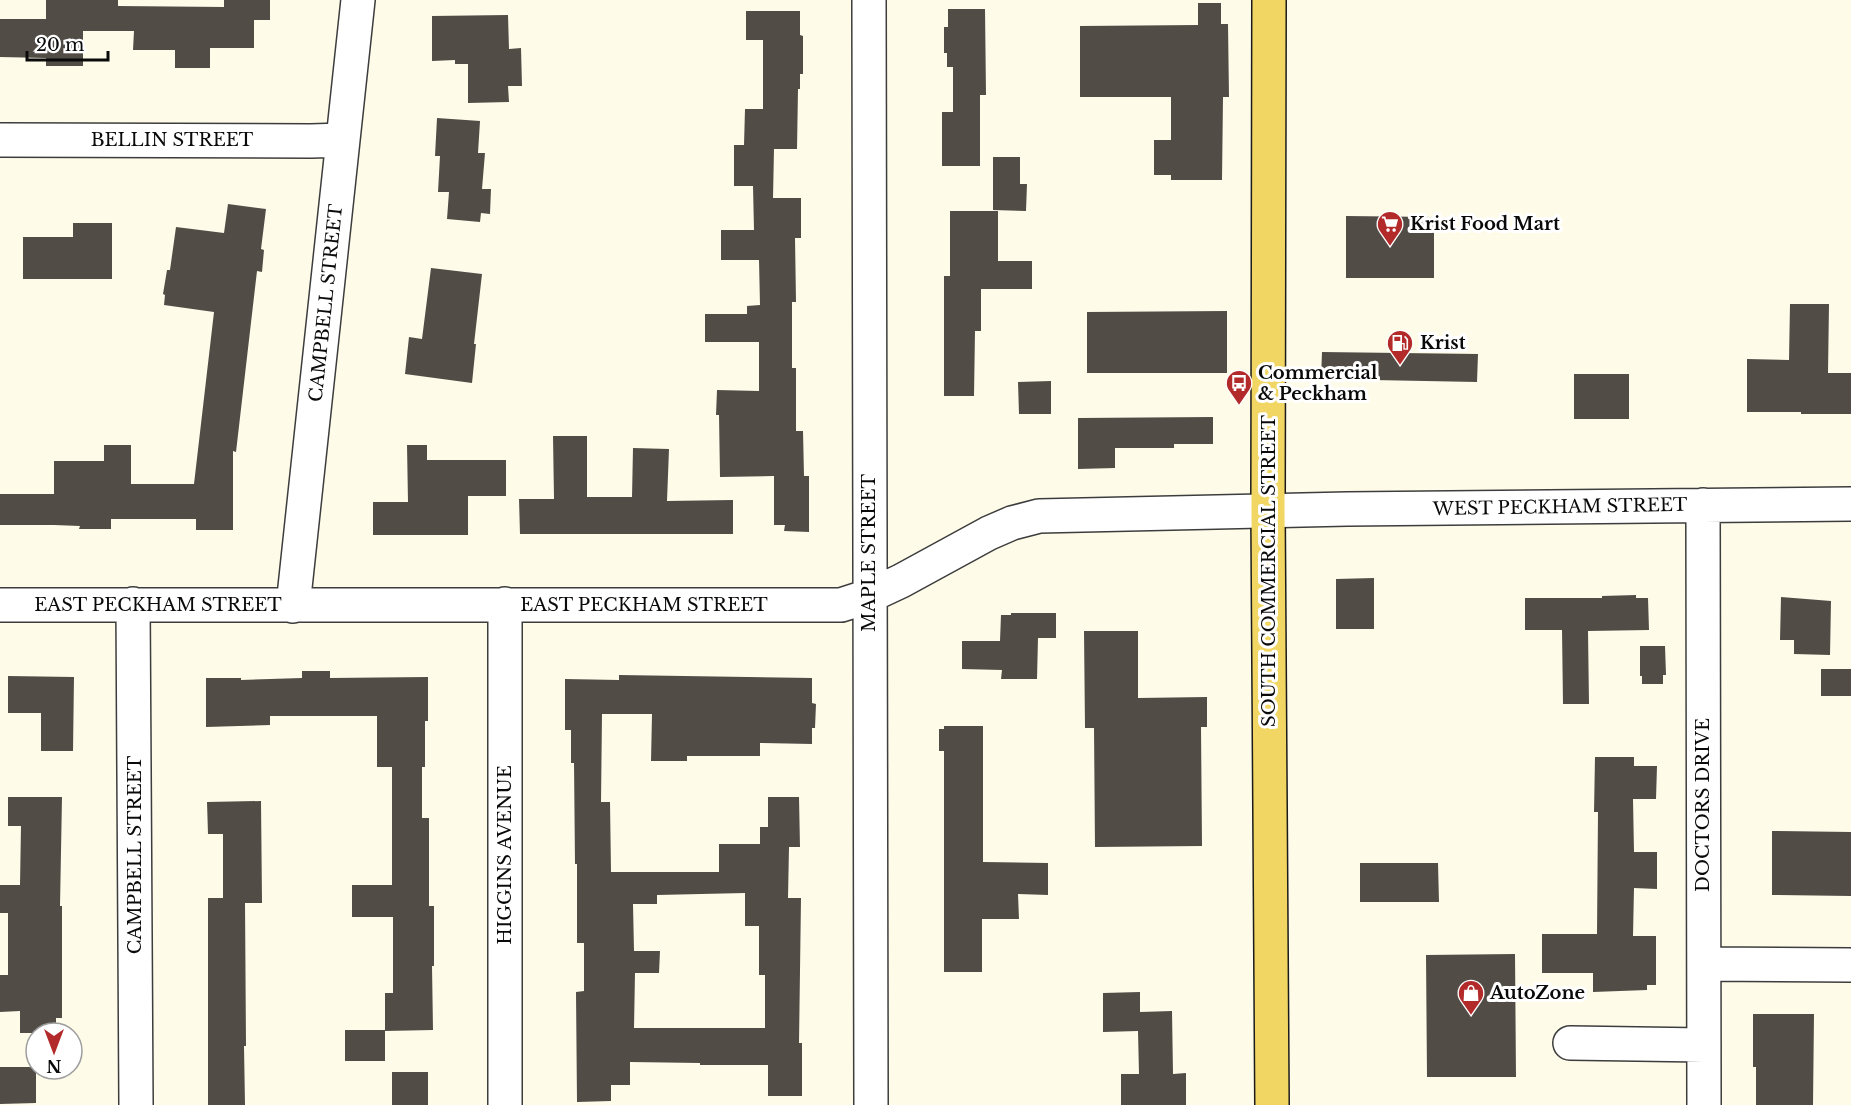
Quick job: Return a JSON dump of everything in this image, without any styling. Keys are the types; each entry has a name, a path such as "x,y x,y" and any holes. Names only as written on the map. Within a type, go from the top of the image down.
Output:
{"main road":[{"name":"SOUTH COMMERCIAL STREET","path":"1269,0 1268,511 1272,1105"}],"street":[{"name":"CAMPBELL STREET","path":"293,606 358,0"},
{"name":"MAPLE STREET","path":"869,0 871,1105"},
{"name":"BELLIN STREET","path":"0,140 343,140"},
{"name":"WEST PECKHAM STREET","path":"1268,511 1851,504"},
{"name":"DOCTORS DRIVE","path":"1703,505 1704,1105"},
{"name":"EAST PECKHAM STREET","path":"0,605 841,605 869,596 901,581 989,533 1012,523 1039,516 1268,511"},
{"name":"CAMPBELL STREET","path":"133,604 136,1105"},
{"name":"HIGGINS AVENUE","path":"505,604 505,1105"},
{"path":"1704,964 1851,965"},
{"path":"1570,1043 1704,1045"}],"building":[{"path":"46,0 118,0 118,6 224,7 224,0 270,0 270,20 254,20 254,48 210,48 210,68 175,68 175,50 133,50 134,31 83,31 83,66 46,66 46,58 0,57 0,19 46,19"},
{"path":"1198,3 1221,3 1221,24 1228,24 1229,97 1223,97 1222,180 1171,180 1171,175 1154,175 1154,140 1171,140 1171,97 1080,97 1080,26 1198,25"},
{"path":"948,9 985,9 986,95 980,95 980,166 942,166 942,112 953,112 953,67 947,67 947,53 944,53 944,27 948,27"},
{"path":"746,11 800,11 800,35 803,36 803,74 800,74 800,89 798,89 797,149 774,149 773,198 801,198 801,238 795,238 796,302 792,302 792,368 796,368 796,431 803,431 804,476 809,476 809,532 784,531 785,525 774,525 774,476 720,477 719,415 716,415 717,390 759,391 759,342 705,342 705,314 747,314 747,306 760,305 759,260 721,260 721,230 754,230 753,186 734,186 734,145 744,145 745,109 763,109 763,40 746,40"},
{"path":"508,15 509,49 521,48 522,86 508,86 509,102 468,103 468,64 455,64 455,60 432,61 432,16"},
{"path":"437,118 480,121 478,153 485,153 482,189 491,189 490,214 481,213 480,222 447,219 449,192 438,192 440,156 435,156"},
{"path":"993,157 1020,157 1020,184 1027,184 1026,211 993,210"},
{"path":"228,204 266,209 261,249 264,250 262,272 257,271 236,452 233,451 233,530 196,530 196,519 111,519 111,529 79,529 80,526 54,525 0,525 0,494 54,494 54,461 104,461 104,445 131,445 131,484 194,484 214,312 164,305 165,295 163,294 167,270 170,270 176,227 224,233"},
{"path":"950,211 998,211 998,261 1032,261 1032,289 981,289 981,331 975,331 974,396 944,396 944,276 950,276"},
{"name":"Krist Food Mart","path":"1346,216 1434,217 1434,278 1346,278"},
{"path":"73,223 112,223 112,279 23,279 23,237 73,237"},
{"path":"431,268 482,274 472,383 405,374 409,337 422,339"},
{"path":"1790,304 1829,304 1828,373 1851,373 1851,414 1747,412 1747,359 1789,360"},
{"path":"1227,311 1227,373 1087,373 1087,312"},
{"name":"Krist","path":"1322,352 1478,354 1477,382 1321,379"},
{"path":"1574,374 1629,374 1629,419 1574,419"},
{"path":"1051,381 1051,414 1019,414 1018,382"},
{"path":"1213,417 1213,444 1174,444 1174,448 1115,448 1115,468 1078,469 1078,418"},
{"path":"553,436 587,436 587,497 632,497 633,448 669,449 667,501 733,500 733,534 520,534 519,499 554,499"},
{"path":"407,445 427,445 427,460 506,460 506,496 468,496 468,535 373,535 373,502 408,502"},
{"path":"1374,578 1374,629 1336,629 1336,579"},
{"path":"1636,595 1636,598 1648,598 1649,630 1588,631 1589,704 1563,704 1562,630 1525,630 1525,598 1602,598 1602,596"},
{"path":"1781,597 1831,601 1830,655 1794,654 1794,640 1780,640"},
{"path":"1011,613 1056,613 1056,638 1038,638 1037,679 1001,679 1002,670 962,669 962,641 1000,641 1001,615 1011,615"},
{"path":"1084,631 1138,631 1138,698 1207,697 1207,727 1201,727 1202,846 1095,847 1094,728 1085,728"},
{"path":"1640,646 1665,646 1666,675 1663,675 1663,684 1642,684"},
{"path":"1821,669 1851,669 1851,696 1821,696"},
{"path":"302,671 330,671 330,678 428,677 425,767 422,767 422,818 429,818 429,906 434,906 433,1030 385,1031 385,993 393,993 393,917 352,917 352,885 392,885 392,767 377,767 377,716 270,716 270,725 206,727 206,678 241,678 241,680 302,678"},
{"path":"619,675 812,678 812,703 816,704 812,744 760,743 760,756 687,756 687,761 651,761 652,714 602,714 601,802 610,802 611,872 719,872 719,844 760,844 760,827 768,827 768,797 799,797 800,847 789,847 788,898 801,898 799,1043 802,1043 802,1096 768,1096 768,1065 630,1062 630,1085 611,1085 611,1101 577,1102 576,992 584,991 584,943 577,943 574,763 571,763 571,730 565,730 565,679 619,680","holes":["745,893 745,926 759,926 759,975 765,975 765,1028 634,1028 635,973 659,973 660,951 634,951 633,904 657,904 657,895"]},
{"path":"8,676 74,677 73,751 41,751 41,713 8,713"},
{"path":"944,726 983,726 983,862 1048,863 1048,895 1018,894 1019,919 982,919 982,972 944,972 944,751 939,751 939,729 944,729"},
{"path":"1595,757 1634,757 1634,766 1657,766 1656,799 1633,799 1634,852 1657,852 1657,889 1634,888 1633,936 1656,936 1656,985 1647,985 1647,990 1593,992 1593,973 1542,973 1542,934 1597,934 1598,812 1594,812"},
{"path":"8,797 62,797 60,906 62,906 62,1018 56,1018 56,1021 24,1021 24,1033 20,1033 20,1011 0,1012 0,975 8,975 8,913 0,913 0,885 20,885 21,826 8,826"},
{"path":"261,801 262,903 245,903 245,1105 208,1105 208,898 223,898 223,834 208,834 207,802"},
{"path":"1772,831 1851,832 1851,896 1772,895"},
{"path":"1360,863 1438,863 1439,902 1360,902"},
{"name":"AutoZone","path":"1515,954 1516,1077 1427,1077 1426,955"},
{"path":"1140,992 1140,1012 1172,1011 1173,1074 1186,1073 1186,1105 1121,1105 1121,1074 1139,1074 1138,1031 1103,1032 1103,993"},
{"path":"1753,1014 1814,1014 1813,1105 1756,1105"},
{"path":"345,1030 385,1030 385,1061 345,1061"},
{"path":"0,1067 24,1067 24,1081 36,1081 36,1103 0,1104"},
{"path":"392,1072 428,1072 428,1105 392,1105"}],"place":[{"name":"Krist Food Mart","path":"1390,247"},
{"name":"Krist","path":"1400,366"},
{"name":"Commercial & Peckham","path":"1239,406"},
{"name":"AutoZone","path":"1471,1016"}]}
